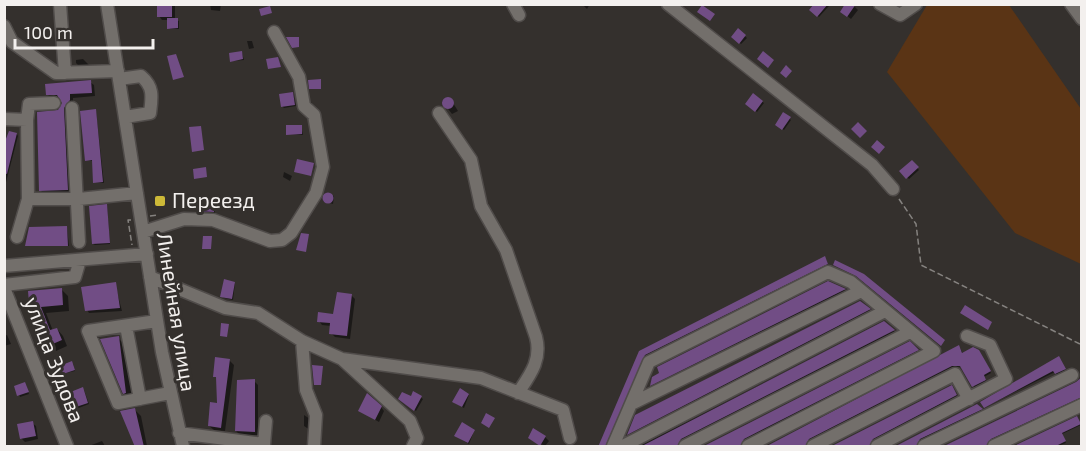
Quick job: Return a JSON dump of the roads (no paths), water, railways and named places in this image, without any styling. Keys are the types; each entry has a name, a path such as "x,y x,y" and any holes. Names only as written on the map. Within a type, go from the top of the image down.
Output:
{"street":[{"path":"60,4 65,73"},
{"name":"Линейная улица","path":"107,4 157,321 170,393 183,447"},
{"path":"668,4 872,165 892,189"},
{"path":"880,4 900,15 916,4"},
{"path":"1071,4 1082,19"},
{"path":"4,26 12,42 56,73 141,76 149,82 153,95 150,113 125,117"},
{"path":"143,232 184,219 213,220 270,241 282,240 291,233 316,193 323,167 314,115 304,106 299,77 274,32"},
{"path":"17,237 28,199 27,120 29,104 54,103"},
{"path":"72,108 80,242"},
{"path":"438,113 471,160 481,206 506,250 536,337 538,346 535,369 518,393"},
{"path":"4,119 27,120"},
{"path":"28,199 79,199 137,193"},
{"path":"4,266 147,254"},
{"path":"4,286 75,277 80,260"},
{"path":"613,447 649,362 828,272 851,282 934,351 748,447"},
{"path":"150,277 225,308 258,313 302,341 342,359 481,378 562,410 570,438"},
{"name":"улица Зудова","path":"4,286 67,447"},
{"path":"631,404 861,291"},
{"path":"623,447 885,311"},
{"path":"157,321 88,331 117,403 170,393"},
{"path":"126,326 140,399"},
{"path":"685,447 910,332"},
{"path":"877,447 1006,379 990,345 967,336"},
{"path":"302,341 306,390 316,415 314,447"},
{"path":"342,359 410,421 417,438 413,447"},
{"path":"813,447 955,374 969,399"},
{"path":"924,447 1072,375"},
{"path":"994,447 1082,405"},
{"path":"179,433 264,444 266,421"}],"place":[{"name":"Переезд","path":"160,201"}]}
